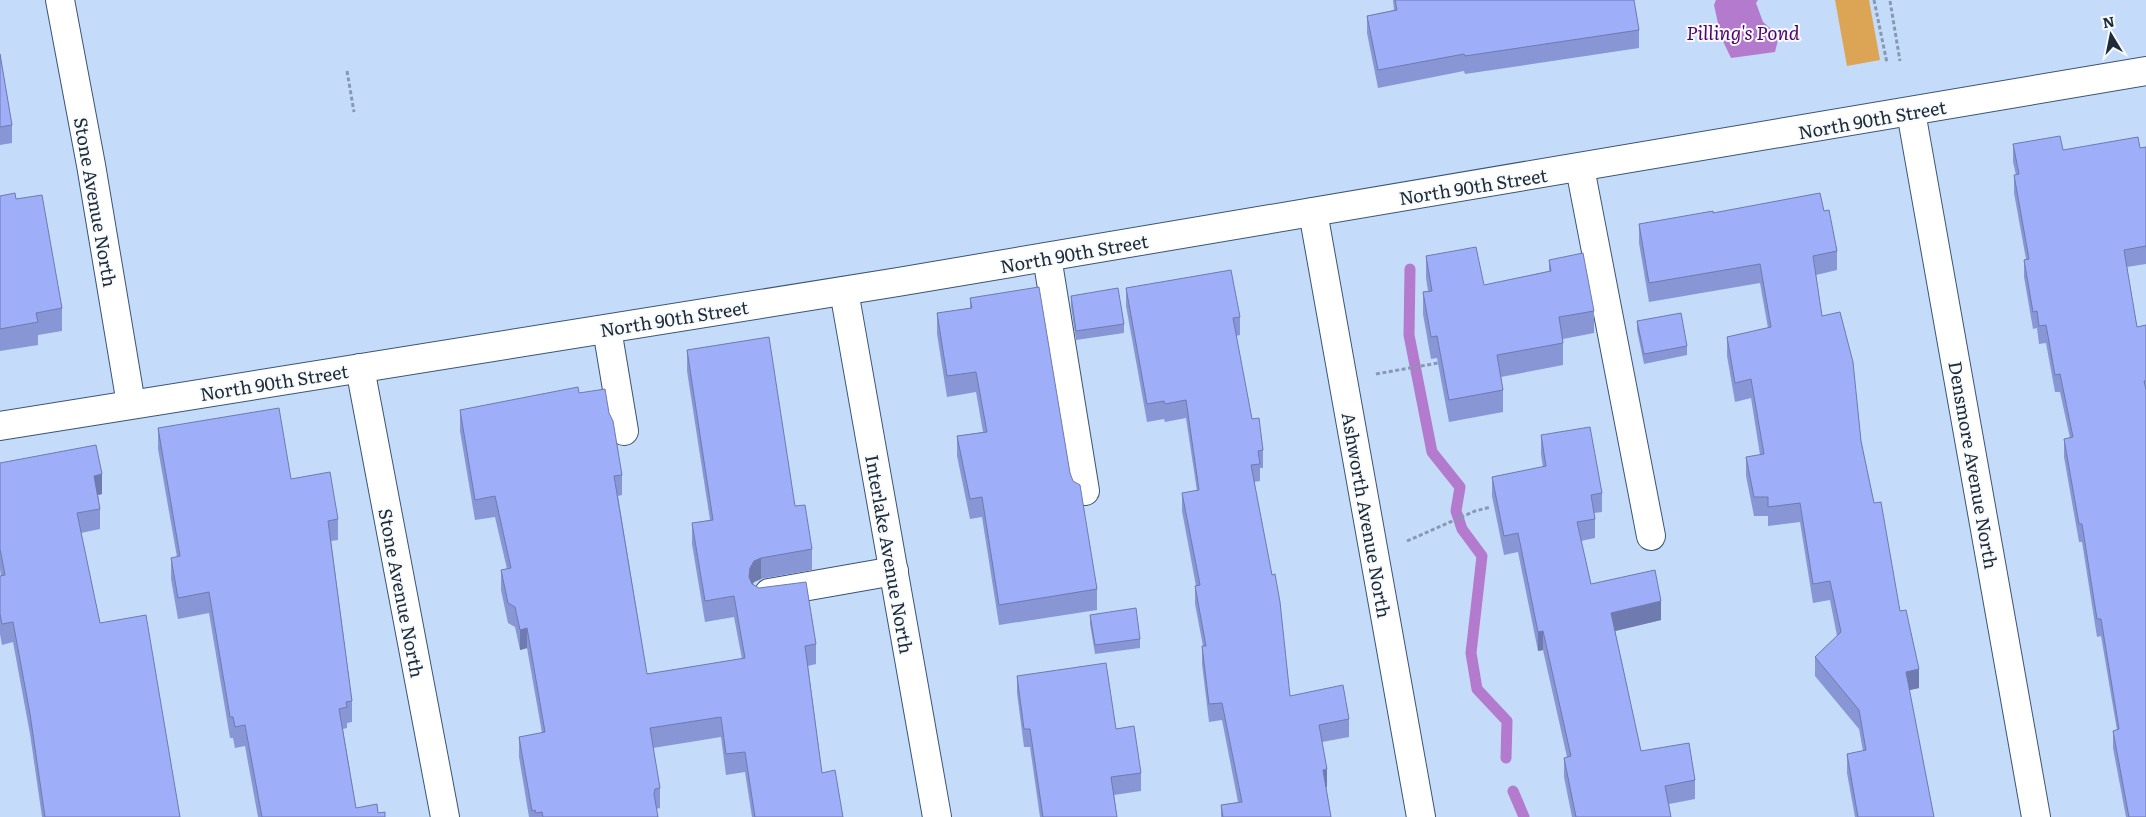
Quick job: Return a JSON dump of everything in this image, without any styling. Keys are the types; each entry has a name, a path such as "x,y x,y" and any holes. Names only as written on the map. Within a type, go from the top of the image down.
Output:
{"street":[{"name":"Stone Avenue North","path":"60,0 91,165 131,404"},
{"name":"North 90th Street","path":"0,426 844,291 2146,72"},
{"name":"Densmore Avenue North","path":"1911,112 2036,817"},
{"path":"1580,168 1651,536"},
{"name":"Ashworth Avenue North","path":"1313,212 1421,817"},
{"path":"1047,257 1085,491"},
{"name":"Interlake Avenue North","path":"844,291 936,817"},
{"path":"607,329 624,431"},
{"name":"Stone Avenue North","path":"360,368 445,817"},
{"path":"764,594 894,571"}],"path":[{"path":"1874,0 1887,63"},
{"path":"1890,1 1900,61"},
{"path":"347,71 354,112"},
{"path":"1373,374 1438,363"},
{"path":"1404,542 1451,521 1491,507"}],"shaded area":[{"path":"1835,0 1869,0 1880,60 1847,66"}],"water":[{"name":"Pilling's Pond","path":"1716,0 1758,0 1756,3 1763,22 1779,36 1775,52 1731,58 1721,37 1714,5"}],"building":[{"path":"1395,0 1634,0 1639,30 1465,56 1464,54 1378,70 1367,16 1397,10"},
{"path":"0,54 12,125 0,127"},
{"path":"2060,136 2063,150 2138,137 2140,148 2146,147 2146,246 2124,250 2137,327 2146,325 2146,381 2144,381 2146,390 2146,817 2129,817 2113,731 2119,729 2101,619 2097,619 2082,524 2079,524 2064,439 2073,437 2060,374 2055,375 2046,325 2039,326 2037,311 2033,312 2024,260 2029,259 2014,175 2019,174 2013,144"},
{"path":"15,193 16,199 42,195 62,308 36,313 38,322 0,329 0,196"},
{"path":"1820,193 1824,211 1829,210 1837,251 1813,256 1822,316 1840,312 1853,362 1861,441 1874,503 1881,502 1900,611 1906,610 1919,669 1906,672 1934,817 1858,817 1847,754 1866,750 1859,710 1815,657 1841,632 1830,581 1813,584 1800,503 1768,507 1768,497 1754,497 1746,457 1764,454 1751,379 1735,383 1727,337 1771,327 1760,264 1649,283 1639,224 1713,211 1713,213"},
{"path":"1476,247 1484,285 1551,271 1549,260 1583,253 1594,311 1559,317 1563,343 1497,355 1503,390 1449,400 1437,336 1431,337 1423,292 1432,291 1426,256"},
{"path":"1231,270 1240,317 1233,318 1252,419 1259,418 1263,450 1258,451 1260,464 1251,465 1272,575 1275,574 1280,602 1290,696 1343,685 1349,719 1319,725 1327,769 1323,770 1331,817 1223,817 1221,805 1242,802 1222,703 1209,704 1202,646 1206,646 1195,586 1200,585 1182,493 1199,490 1186,400 1165,404 1164,401 1147,404 1126,288"},
{"path":"1039,287 1070,473 1073,481 1080,485 1097,589 999,605 982,497 970,499 957,436 987,432 976,372 947,376 937,313 972,308 970,298"},
{"path":"1118,288 1124,324 1076,331 1071,296"},
{"path":"1681,313 1687,346 1644,354 1637,321"},
{"path":"769,337 795,506 805,505 812,549 761,558 754,561 750,568 749,577 752,584 759,588 806,582 816,644 805,646 822,773 835,770 843,817 755,817 745,752 726,754 721,717 650,728 660,788 655,789 654,794 658,817 543,817 542,812 536,813 535,810 532,811 519,737 545,732 527,628 520,630 515,607 508,603 501,570 511,568 495,496 475,500 460,410 578,387 579,393 605,389 609,413 613,421 622,475 614,476 647,674 745,658 734,596 705,601 692,523 713,520 687,350"},
{"path":"279,408 291,479 330,472 338,519 328,521 352,701 346,702 347,707 339,709 356,808 377,804 378,813 385,812 385,817 262,817 245,725 235,727 233,717 230,717 209,592 178,598 171,558 180,556 158,428"},
{"path":"1590,427 1602,493 1591,495 1595,519 1577,522 1591,584 1655,570 1661,601 1611,613 1641,751 1689,743 1695,780 1665,786 1671,817 1576,817 1564,758 1571,756 1543,631 1538,632 1518,533 1504,536 1492,477 1546,466 1541,435"},
{"path":"96,445 102,474 94,476 100,509 77,513 100,623 146,615 180,817 45,817 30,714 13,622 2,624 0,614 0,576 5,575 0,549 0,463"},
{"path":"1136,608 1140,639 1095,645 1090,615"},
{"path":"1106,663 1116,729 1134,726 1141,773 1111,777 1117,817 1043,817 1030,729 1024,729 1017,676"}],"waterway":[{"path":"1410,269 1409,335 1432,452 1460,487 1456,511 1462,529 1482,556 1471,653 1477,689 1507,721 1506,758"},
{"path":"1513,791 1524,817"}]}
